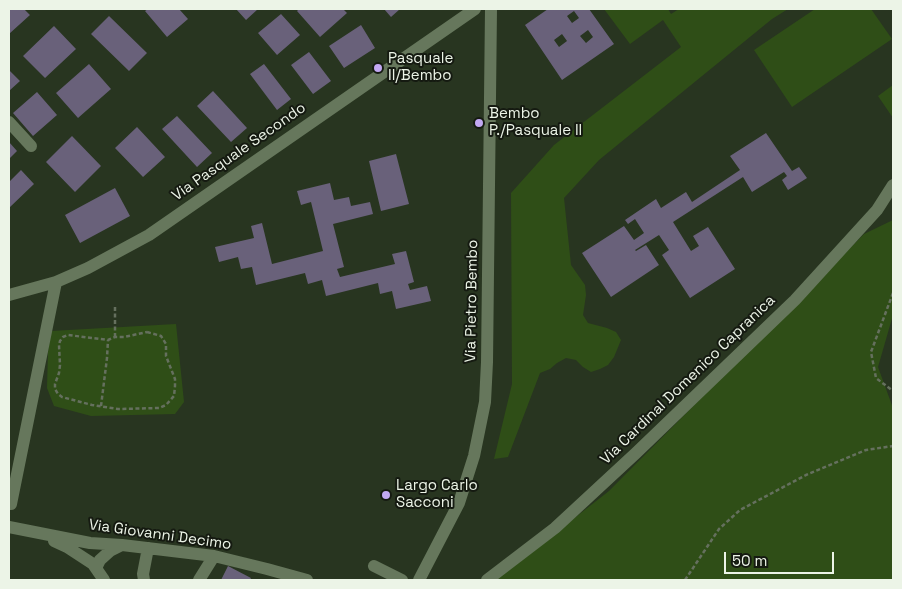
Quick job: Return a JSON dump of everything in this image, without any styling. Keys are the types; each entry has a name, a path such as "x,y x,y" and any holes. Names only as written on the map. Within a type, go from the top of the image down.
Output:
{"street":[{"name":"Via Pasquale Secondo","path":"9,295 56,282 88,268 149,235 475,9"},
{"name":"Via Pietro Bembo","path":"419,580 459,503 474,456 485,402 491,9"},
{"path":"9,122 32,146"},
{"name":"Via Cardinal Domenico Capranica","path":"486,580 555,528 795,300 877,210 893,185"},
{"path":"9,504 11,504 56,282"},
{"name":"Via Giovanni Decimo","path":"9,527 90,543 214,556 307,580"},
{"path":"34,532 67,547 93,564 104,580"},
{"path":"96,568 100,560 110,551 122,545"},
{"path":"144,580 148,548"},
{"path":"200,580 214,556"},
{"path":"374,566 402,580"}],"path":[{"path":"893,293 871,352 876,378 893,391"},
{"path":"115,307 115,337"},
{"path":"147,332 161,336 166,344 166,356 175,379 174,396 166,405 159,408 118,409 92,405 62,397 55,389 60,365 59,345 63,337 68,335 108,340 115,337 147,332"},
{"path":"101,406 108,340"},
{"path":"685,580 720,529 740,510 806,475 866,450 893,446"}],"green space":[{"path":"604,9 668,9 671,14 679,9 788,9 772,19 599,160 564,198 571,265 585,285 586,295 583,315 588,323 616,332 621,340 614,357 608,365 600,369 591,372 576,360 566,358 550,369 540,373 508,457 494,459 512,384 511,193 554,145 681,47 663,20 630,44"},
{"path":"815,9 871,9 892,39 792,107 754,50"},
{"path":"893,85 893,118 878,96"},
{"path":"893,220 893,315 878,367 893,408 893,580 495,580 609,491 864,234"},
{"path":"176,324 184,402 175,414 91,416 54,406 47,388 48,352 51,331"}],"building":[{"path":"9,9 24,9 30,15 9,34"},
{"path":"148,9 179,9 188,19 167,37 145,11"},
{"path":"236,9 258,9 246,20"},
{"path":"299,9 343,9 347,13 320,37 297,11"},
{"path":"384,9 400,9 391,17"},
{"path":"548,9 589,9 614,44 562,80 525,25","holes":["574,11 579,18 572,23 567,16","588,30 593,37 586,43 580,36","562,34 567,41 559,47 554,40"]},
{"path":"281,14 300,35 277,55 258,33"},
{"path":"109,16 147,53 129,71 91,34"},
{"path":"361,25 375,48 344,68 329,46"},
{"path":"54,26 76,49 45,78 23,56"},
{"path":"309,52 331,81 313,94 291,65"},
{"path":"89,64 111,89 78,118 56,93"},
{"path":"264,64 291,99 277,110 250,74"},
{"path":"9,70 20,81 9,91"},
{"path":"213,91 247,128 231,142 197,106"},
{"path":"37,92 57,115 33,136 13,113"},
{"path":"177,116 212,153 197,167 162,129"},
{"path":"137,127 165,157 143,177 115,148"},
{"path":"766,133 792,171 799,167 807,178 788,190 782,180 787,176 784,172 752,192 743,177 673,222 691,251 699,246 693,236 708,227 735,269 690,298 662,255 669,250 659,235 635,250 646,245 659,265 611,297 582,253 624,226 634,240 644,233 635,219 628,224 625,220 656,199 661,208 686,192 692,202 740,170 730,156"},
{"path":"72,136 101,166 75,192 46,162"},
{"path":"9,142 17,151 9,159"},
{"path":"396,154 409,204 381,211 369,161"},
{"path":"21,170 34,184 9,208 9,182"},
{"path":"330,183 334,200 349,197 351,206 370,202 373,214 333,224 344,267 337,269 340,277 395,264 392,254 406,251 414,282 408,284 410,290 427,286 431,301 396,309 392,291 380,294 378,283 326,296 322,280 308,284 305,273 256,285 252,267 241,269 238,257 219,262 215,247 254,238 251,226 262,223 272,264 323,251 311,202 301,205 297,191"},
{"path":"115,188 130,216 80,243 65,215"},
{"path":"228,566 251,578 250,580 221,580"}],"place":[{"name":"Pasquale II/Bembo","path":"378,68"},
{"name":"Bembo P./Pasquale II","path":"479,123"},
{"name":"Largo Carlo Sacconi","path":"386,495"}]}
